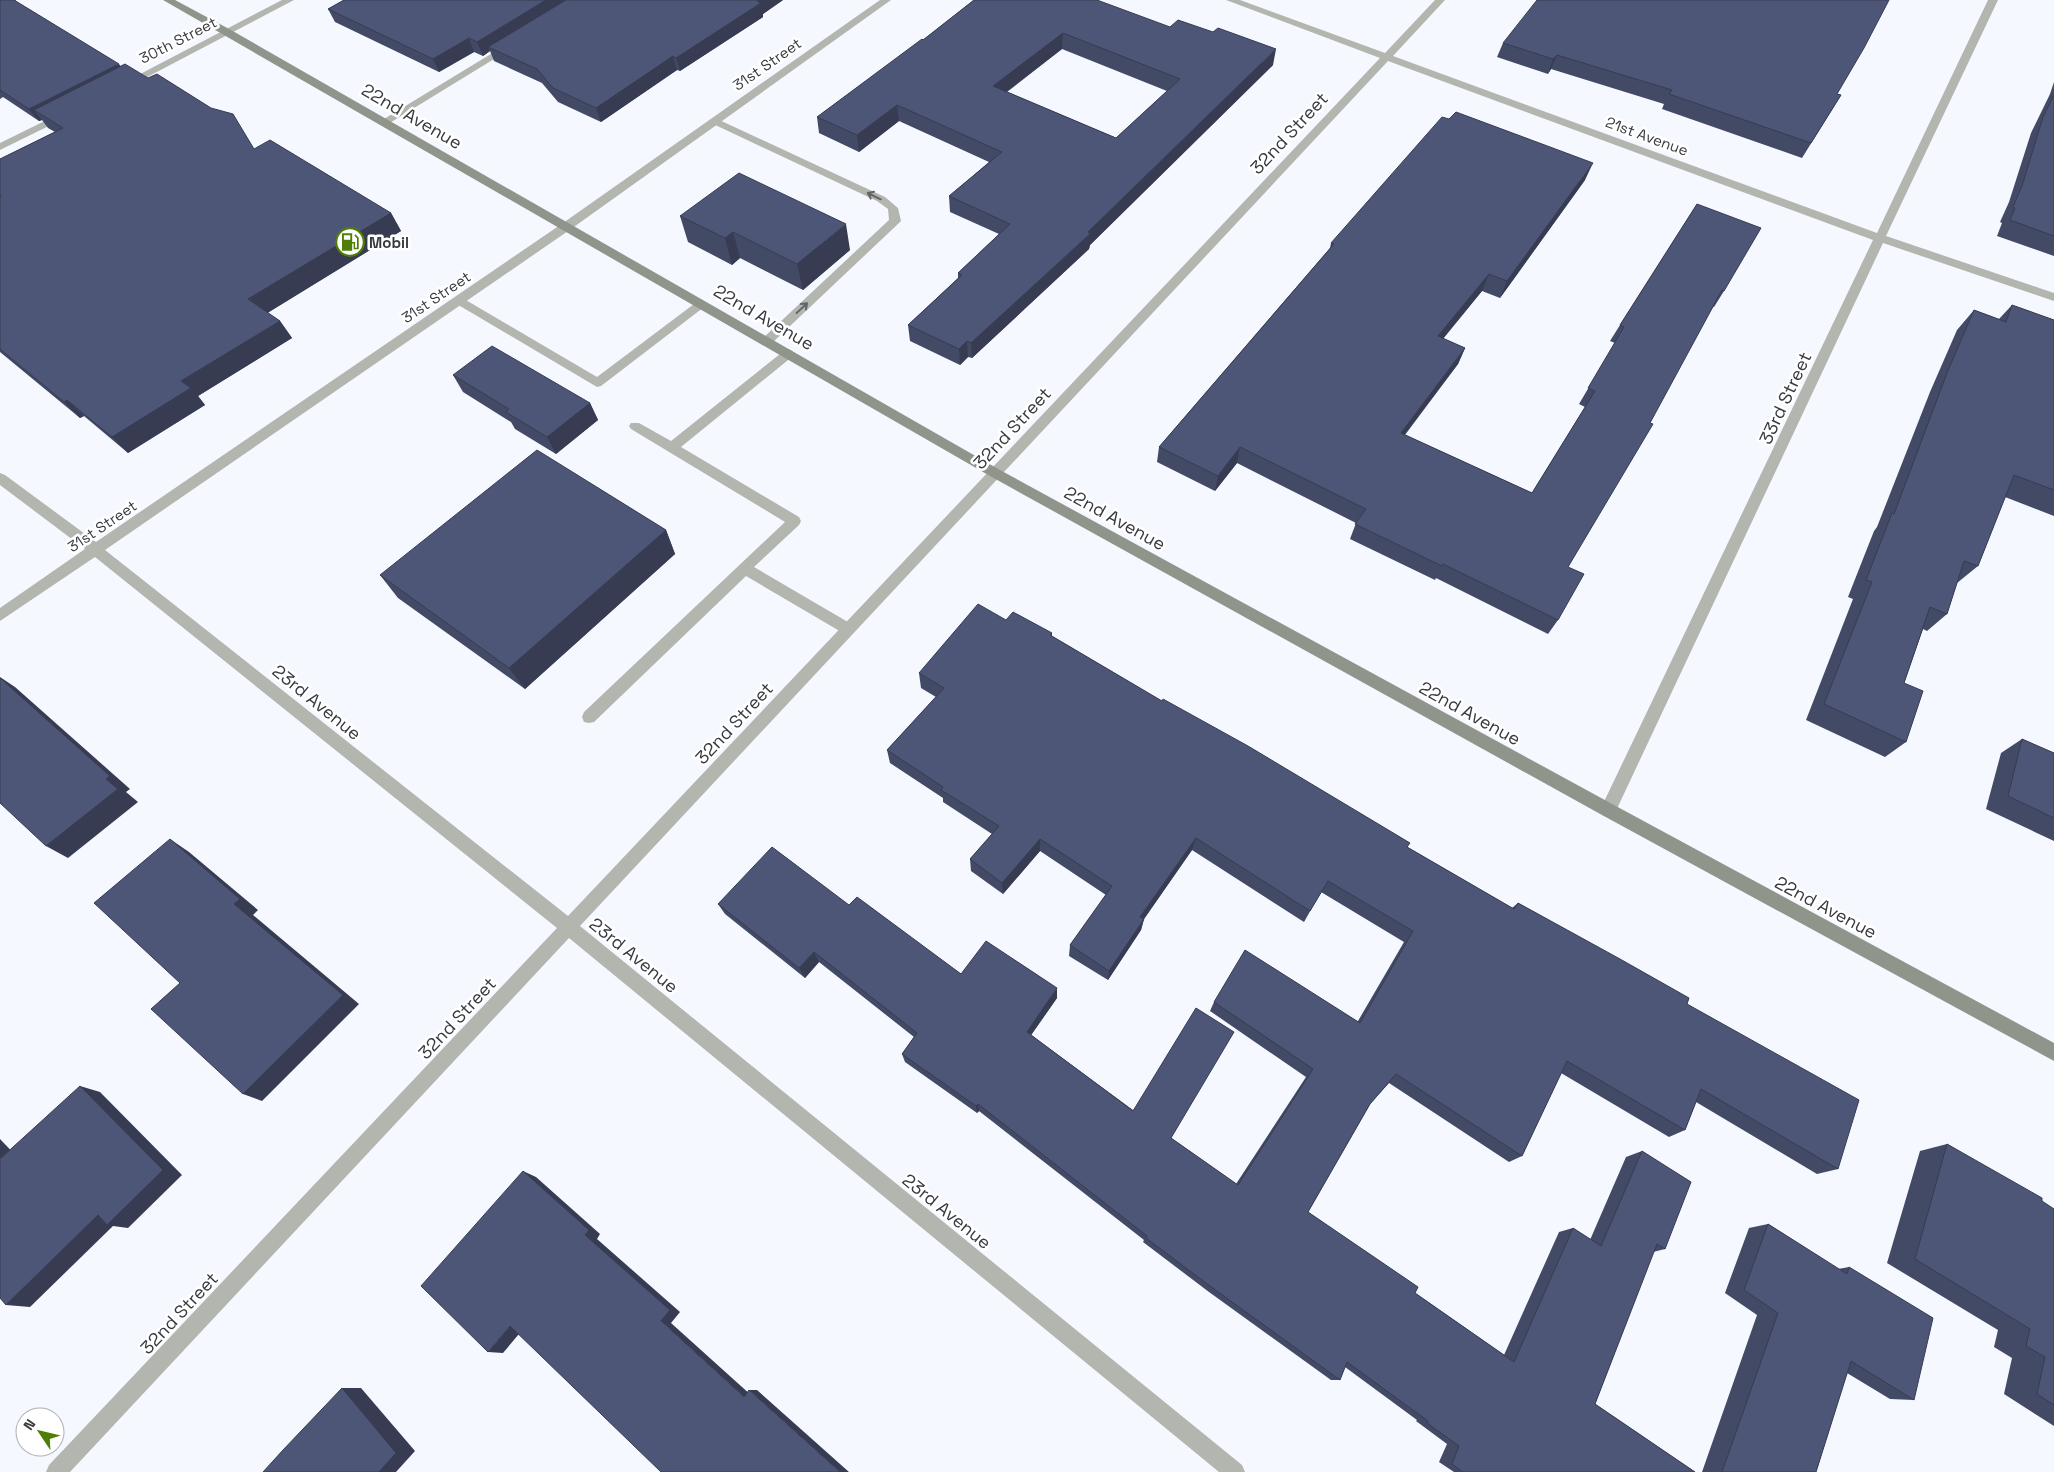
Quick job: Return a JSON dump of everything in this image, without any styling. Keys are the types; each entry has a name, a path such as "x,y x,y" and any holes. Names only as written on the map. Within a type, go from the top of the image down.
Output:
{"street":[{"name":"22nd Avenue","path":"168,0 228,32 995,473 1608,810 2054,1052"},
{"name":"30th Street","path":"114,90 289,0"},
{"name":"31st Street","path":"0,615 567,226 886,0"},
{"name":"21st Avenue","path":"1232,0 1880,238 2054,298"},
{"name":"32nd Street","path":"56,1472 1440,0"},
{"name":"33rd Street","path":"1608,810 1993,0"},
{"path":"384,122 518,40"},
{"path":"0,147 70,112"},
{"path":"716,121 880,199 893,208 895,221 767,341"},
{"path":"459,300 597,383 702,304"},
{"path":"671,448 789,353"},
{"path":"589,717 794,520 634,426"},
{"name":"23rd Avenue","path":"0,478 96,550 568,927 1235,1472"},
{"path":"744,568 848,629"}],"building":[{"path":"0,0 14,0 119,64 29,109 0,90"},
{"path":"344,0 546,0 477,42 469,38 433,59 328,9"},
{"path":"566,0 760,0 757,1 761,3 676,58 673,56 596,108 553,88 537,69 488,47"},
{"path":"974,0 1097,0 1170,27 1178,20 1213,32 1218,28 1276,49 1088,232 1090,234 971,343 967,341 959,349 908,325 962,275 958,273 1010,224 949,196 1002,152 897,105 857,135 817,117 923,40","holes":["1063,33 1180,79 1116,138 993,86"]},
{"path":"1537,0 1889,0 1837,94 1841,95 1811,143 1669,94 1672,90 1557,55 1553,59 1503,43"},
{"path":"125,64 148,78 157,74 211,108 233,114 254,149 270,140 391,213 248,299 280,321 181,381 191,388 112,437 67,400 64,402 0,349 0,159 63,128 34,110"},
{"path":"2054,95 2054,236 2010,220 2043,117"},
{"path":"1456,112 1593,163 1507,281 1489,274 1438,336 1465,348 1401,433 1532,493 1595,391 1588,388 1624,327 1620,325 1697,204 1761,228 1724,291 1722,290 1650,423 1653,424 1568,567 1584,574 1558,620 1355,524 1366,509 1240,447 1218,476 1159,447 1334,244 1331,243 1442,117 1449,119"},
{"path":"739,173 846,224 797,264 733,232 725,238 680,216"},
{"path":"2012,305 2054,320 2054,490 2014,475 1978,566 1964,561 1947,614 1930,607 1904,683 1923,691 1906,742 1824,704 1872,582 1866,580 1892,513 1894,514 1947,373 1974,310 2006,322"},
{"path":"492,346 590,403 547,437 506,412 509,409 453,375"},
{"path":"537,450 666,530 509,668 380,575"},
{"path":"978,604 1006,620 1013,612 1052,633 1050,635 1162,701 1163,699 1248,746 1410,843 1407,847 1514,909 1518,903 1620,959 1689,998 1687,1004 1859,1100 1838,1169 1701,1089 1685,1130 1567,1061 1522,1156 1396,1074 1370,1104 1308,1212 1418,1287 1415,1293 1514,1362 1573,1228 1601,1246 1642,1151 1691,1182 1665,1249 1657,1244 1595,1404 1695,1472 1463,1472 1452,1464 1459,1446 1427,1423 1428,1421 1347,1362 1340,1380 1146,1238 1147,1236 978,1104 976,1106 902,1054 917,1033 814,952 799,968 718,904 772,847 849,905 857,897 961,974 986,941 1057,988 1027,1032 1133,1111 1196,1008 1234,1032 1171,1138 1238,1185 1313,1069 1214,1002 1245,950 1360,1023 1413,931 1328,881 1310,911 1196,838 1140,917 1144,919 1109,971 1070,945 1112,886 1040,839 1002,883 970,859 999,826 941,790 943,787 887,750 944,688 919,673"},
{"path":"0,678 110,776 106,779 118,789 46,846 0,803"},
{"path":"2022,739 2054,753 2054,818 2008,796"},
{"path":"170,839 240,899 234,904 343,995 243,1094 151,1009 180,983 94,903"},
{"path":"80,1086 163,1170 107,1225 98,1215 6,1305 0,1298 0,1157"},
{"path":"1947,1144 2042,1198 2042,1201 2054,1209 2054,1405 2037,1394 2045,1357 2026,1346 2030,1329 1915,1259"},
{"path":"523,1171 589,1230 585,1235 670,1310 661,1321 744,1397 749,1390 840,1472 661,1472 510,1326 488,1352 421,1286"},
{"path":"1768,1224 1847,1274 1849,1267 1933,1318 1914,1400 1851,1361 1816,1472 1722,1472 1778,1313 1744,1290"},
{"path":"342,1388 396,1453 379,1472 263,1472 283,1450"}],"place":[{"name":"Mobil","path":"350,242"}]}
